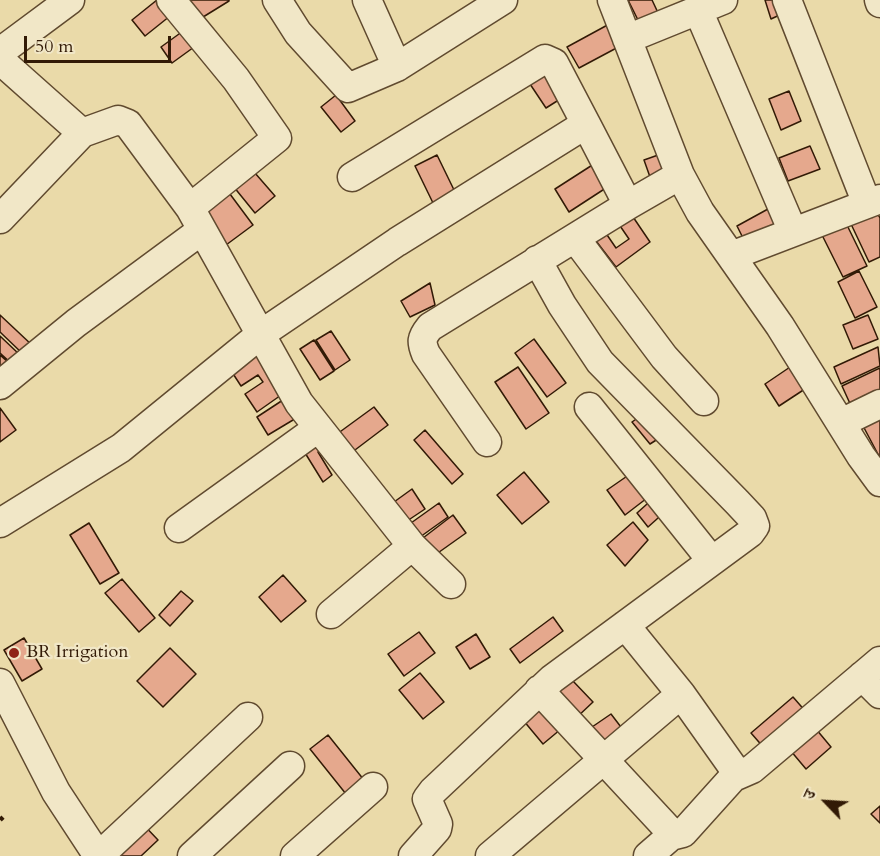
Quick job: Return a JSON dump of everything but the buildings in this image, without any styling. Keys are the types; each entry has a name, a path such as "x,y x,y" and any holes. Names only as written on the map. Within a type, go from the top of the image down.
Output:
{"street":[{"path":"0,52 69,0"},
{"path":"0,384 76,323 196,219 277,138 237,79 171,0"},
{"path":"277,0 298,33 348,88 397,67 503,0"},
{"path":"367,0 397,67"},
{"path":"612,0 680,175 710,229 780,326 878,477"},
{"path":"731,256 874,201 787,0"},
{"path":"627,39 710,5 793,232"},
{"path":"352,177 545,59 554,63 628,205 680,175"},
{"path":"0,60 82,133"},
{"path":"0,219 82,133 118,120 128,124 196,219 299,403 412,546 451,584"},
{"path":"0,523 121,448 261,334 397,242 586,124"},
{"path":"487,442 426,354 422,342 423,335 430,327 633,202"},
{"path":"575,238 664,357 704,401"},
{"path":"412,856 437,830 436,819 428,804 430,795 539,690 753,531 754,521 600,362 567,313 537,260"},
{"path":"841,423 880,404"},
{"path":"589,407 712,561"},
{"path":"179,528 318,428"},
{"path":"331,614 412,546"},
{"path":"626,625 732,762 736,776"},
{"path":"648,856 671,836 683,833 736,776 752,769 874,677"},
{"path":"0,683 56,792 99,856 248,717"},
{"path":"539,690 667,828 671,836"},
{"path":"490,856 602,758 681,694"},
{"path":"192,856 290,766"},
{"path":"295,856 373,787"}],"path":[{"path":"0,817 5,822"}],"place":[{"name":"BR Irrigation","path":"14,653"}]}
